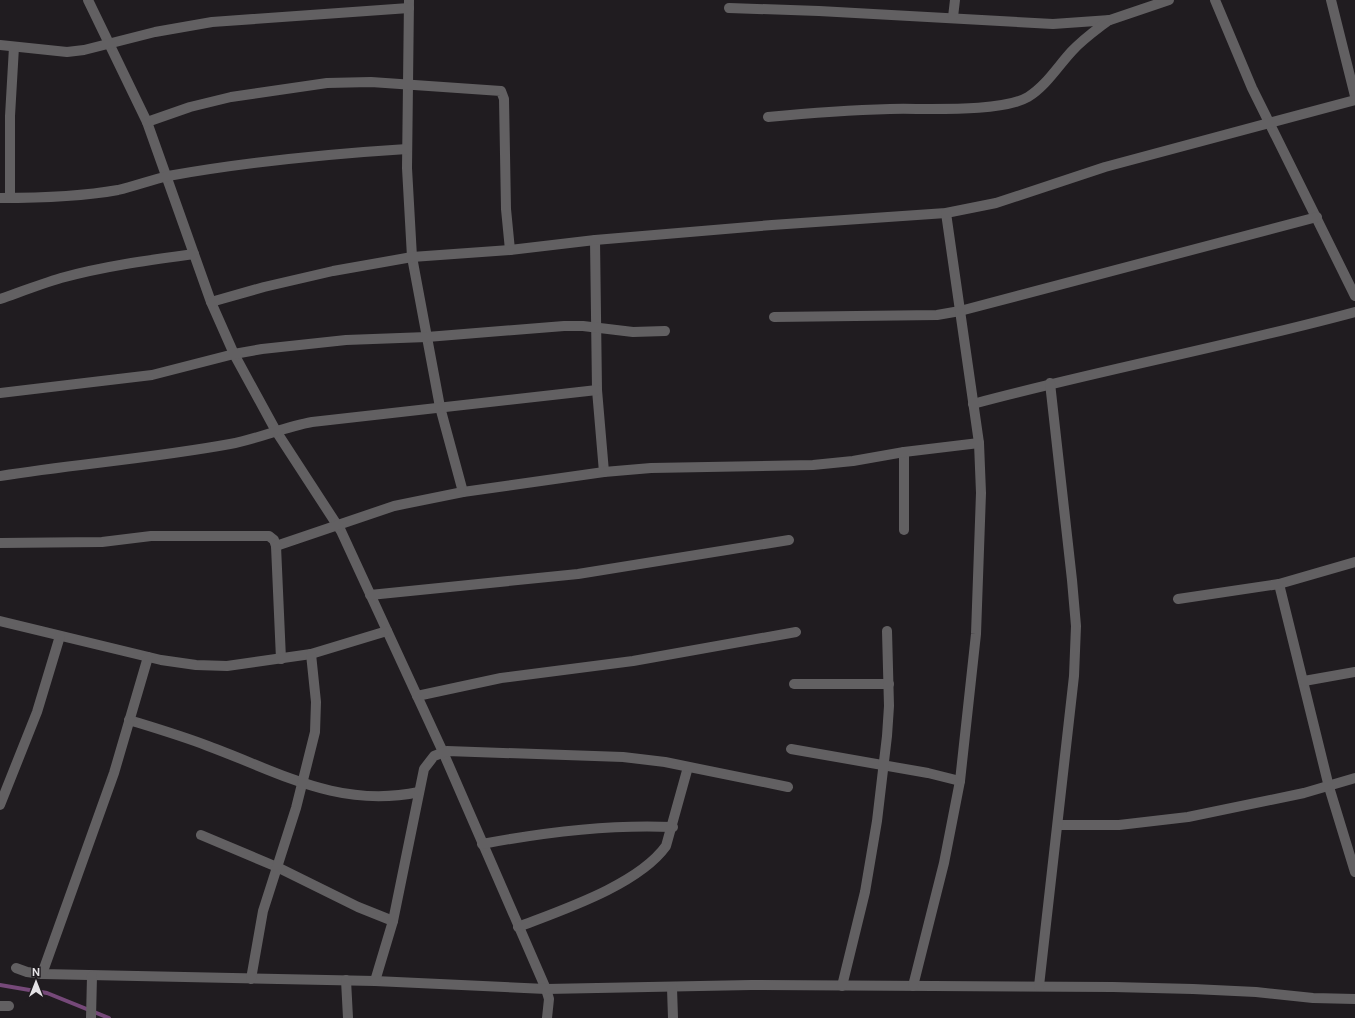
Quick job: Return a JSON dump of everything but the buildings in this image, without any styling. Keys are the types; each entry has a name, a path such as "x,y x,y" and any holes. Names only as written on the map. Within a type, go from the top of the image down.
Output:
{"street":[{"path":"88,0 147,122 211,302 234,354 276,431 337,526 443,752 546,989 549,999 547,1018"},
{"path":"953,18 955,0"},
{"path":"729,8 819,11 1053,24 1110,20 1169,0"},
{"path":"1215,0 1252,88 1355,296"},
{"path":"1331,0 1355,96"},
{"path":"0,45 67,52 110,44 155,32 212,22 409,4 407,149 412,257 440,407 463,492"},
{"path":"768,117 814,112 888,109 963,109 1012,103 1027,98 1040,88 1085,38 1110,20"},
{"path":"14,47 5,116 5,198 45,198 83,195 119,190 167,177 279,159 407,149"},
{"path":"147,122 190,107 231,97 327,83 371,82 407,84 488,89 502,93 504,99 506,209 510,250"},
{"path":"211,302 333,271 412,257 510,250 595,240 772,225 946,213 996,203 1105,167 1355,100"},
{"path":"913,986 944,863 960,782 976,634 981,494 979,443 946,213"},
{"path":"774,317 937,315 960,312 1317,217"},
{"path":"595,240 597,390 604,472"},
{"path":"0,299 61,278 147,261 194,254"},
{"path":"973,404 1050,383 1234,343 1355,312"},
{"path":"0,393 152,375 234,354 262,349 346,340 564,326 596,327 633,332 665,331"},
{"path":"1038,986 1058,825 1074,676 1076,626 1050,383"},
{"path":"0,476 222,445 261,437 291,426 312,422 597,390"},
{"path":"276,546 394,506 463,492 604,472 651,468 813,465 853,461 904,452 979,443"},
{"path":"904,452 904,530"},
{"path":"0,543 102,542 151,536 256,535 272,537 276,546 281,659"},
{"path":"370,595 578,574 789,540"},
{"path":"1178,599 1279,584 1355,562"},
{"path":"1279,584 1329,787 1355,872"},
{"path":"0,621 148,657 196,665 227,666 310,654 387,631"},
{"path":"842,986 865,892 877,821 883,765 888,736 888,631"},
{"path":"417,696 501,678 633,661 796,632"},
{"path":"0,805 37,712 60,636"},
{"path":"251,979 263,911 289,834 314,732 316,702 310,654"},
{"path":"42,974 114,773 148,657"},
{"path":"1304,682 1355,672"},
{"path":"794,684 889,684"},
{"path":"129,720 207,746 302,784 344,794 389,796 419,792"},
{"path":"791,749 928,773 960,782"},
{"path":"375,981 393,921 419,792 427,762 434,756 443,752 587,754 623,757 788,787"},
{"path":"518,927 576,904 620,883 651,863 666,846 688,768"},
{"path":"1058,825 1119,825 1188,817 1329,787 1355,778"},
{"path":"482,844 567,830 622,826 672,827"},
{"path":"201,835 277,867 358,907 393,921"},
{"path":"16,968 27,972 42,974 92,976 346,980 546,989 672,988 751,985 1038,986 1193,989 1256,992 1313,998 1355,999"},
{"path":"91,1018 92,976"},
{"path":"346,980 348,1018"},
{"path":"672,988 673,1018"}],"waterway":[{"path":"0,985 47,993 109,1018"}]}
